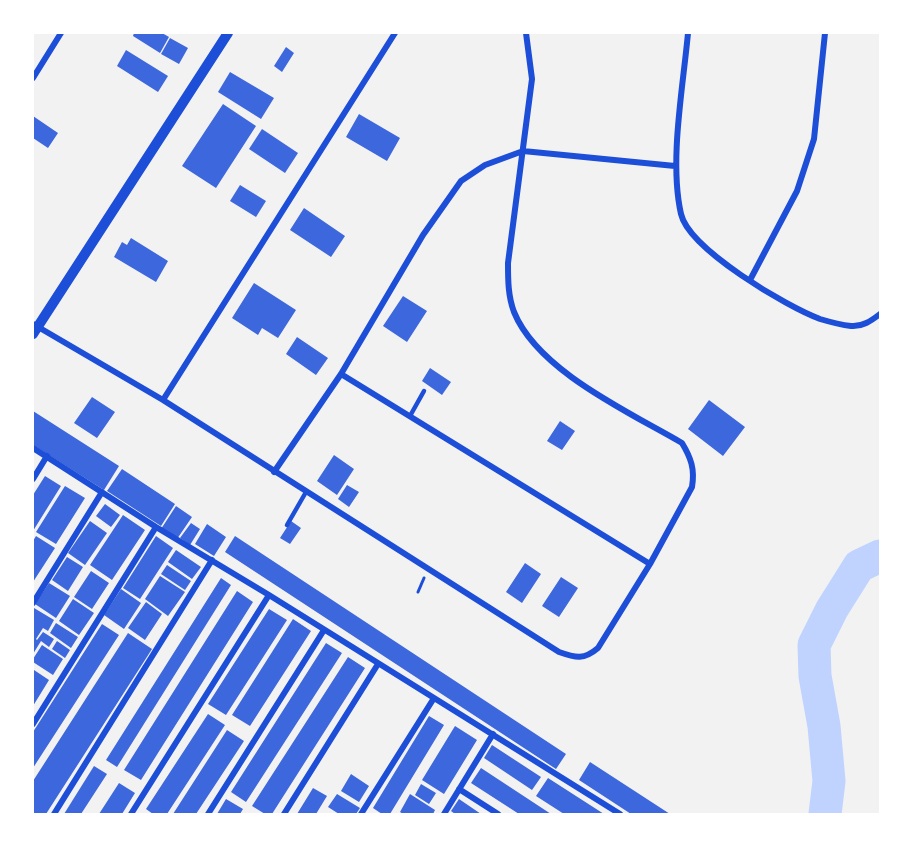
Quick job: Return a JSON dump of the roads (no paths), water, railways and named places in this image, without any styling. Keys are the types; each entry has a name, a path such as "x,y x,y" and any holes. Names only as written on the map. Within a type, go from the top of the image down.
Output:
{"street":[{"path":"33,78 61,33"},
{"path":"33,346 35,328 228,33"},
{"path":"164,400 396,33"},
{"path":"35,328 164,400 560,652 577,658 588,656 598,648 650,564 692,487 694,472 690,456 682,443 572,378 540,351 524,332 514,311 508,289 507,262 532,79 526,33"},
{"path":"688,33 675,166 681,216 695,239 787,304 820,319 854,326 868,323 880,314"},
{"path":"750,280 797,191 814,139 825,33"},
{"path":"274,471 341,374 423,235 461,181 485,165 523,151 675,166"},
{"path":"341,374 650,564"},
{"path":"33,448 156,527 620,814"},
{"path":"33,479 47,456"},
{"path":"33,603 102,492"},
{"path":"33,724 156,527"},
{"path":"54,814 212,560"},
{"path":"130,814 269,595"},
{"path":"208,814 324,630"},
{"path":"284,814 378,664"},
{"path":"361,814 434,698"},
{"path":"444,814 493,734"},
{"path":"459,789 498,814"}],"lane":[{"path":"410,416 424,391"},
{"path":"287,525 306,492"}],"waterway":[{"path":"825,814 829,781 824,726 815,676 814,645 832,609 859,566 880,556"}]}
